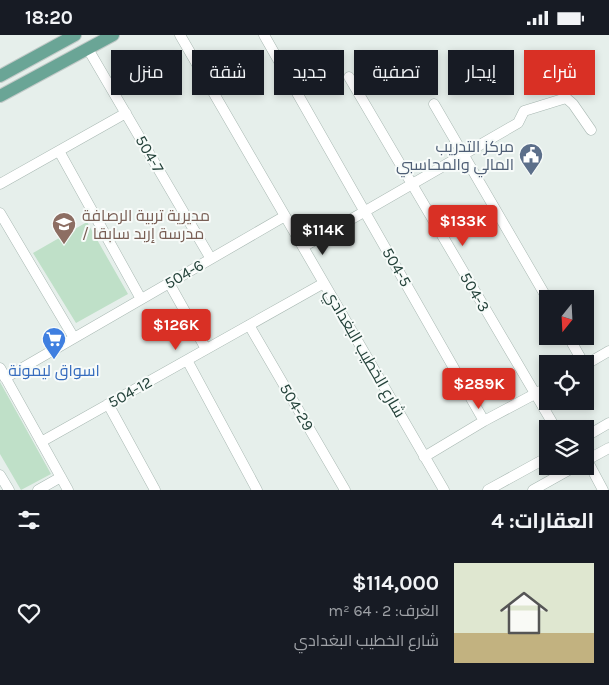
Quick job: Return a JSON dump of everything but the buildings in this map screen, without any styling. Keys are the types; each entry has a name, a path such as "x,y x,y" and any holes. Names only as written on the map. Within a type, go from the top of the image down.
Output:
{"main road":[{"path":"0,77 75,35"},
{"path":"0,97 113,35"}],"street":[{"name":"شارع الخطيب البغدادي","path":"180,35 444,490"},
{"name":"504-5","path":"264,35 484,421"},
{"name":"504-7","path":"88,49 211,259"},
{"name":"504-3","path":"349,77 551,420"},
{"path":"303,247 518,123 524,111 566,98 570,100 591,130"},
{"path":"434,104 542,290"},
{"path":"0,184 126,113"},
{"path":"59,151 141,299"},
{"path":"0,213 74,338"},
{"name":"504-6","path":"3,373 74,338 285,216"},
{"path":"169,283 206,349"},
{"name":"504-12","path":"41,442 324,283"},
{"name":"504-29","path":"249,325 342,489"},
{"path":"594,359 609,351"},
{"path":"187,360 257,490"},
{"path":"3,373 68,490"},
{"path":"424,457 484,421 539,392"},
{"path":"108,404 155,490"},
{"path":"594,432 609,423"},
{"path":"594,456 609,448"},
{"path":"488,490 539,462"},
{"path":"0,475 8,490"},
{"path":"534,490 560,475"},
{"path":"594,475 603,490"},
{"path":"38,490 61,477"}],"green space":[{"path":"87,222 128,294 76,323 33,253"},
{"path":"0,382 51,474 21,490 0,454"}],"place":[{"name":"مركز التدريب المالي والمحاسبي","path":"531,176"},
{"name":"مديرية تربية الرصافة / مدرسة إربد سابقا","path":"64,245"},
{"name":"اسواق ليمونة","path":"54,360"}]}
